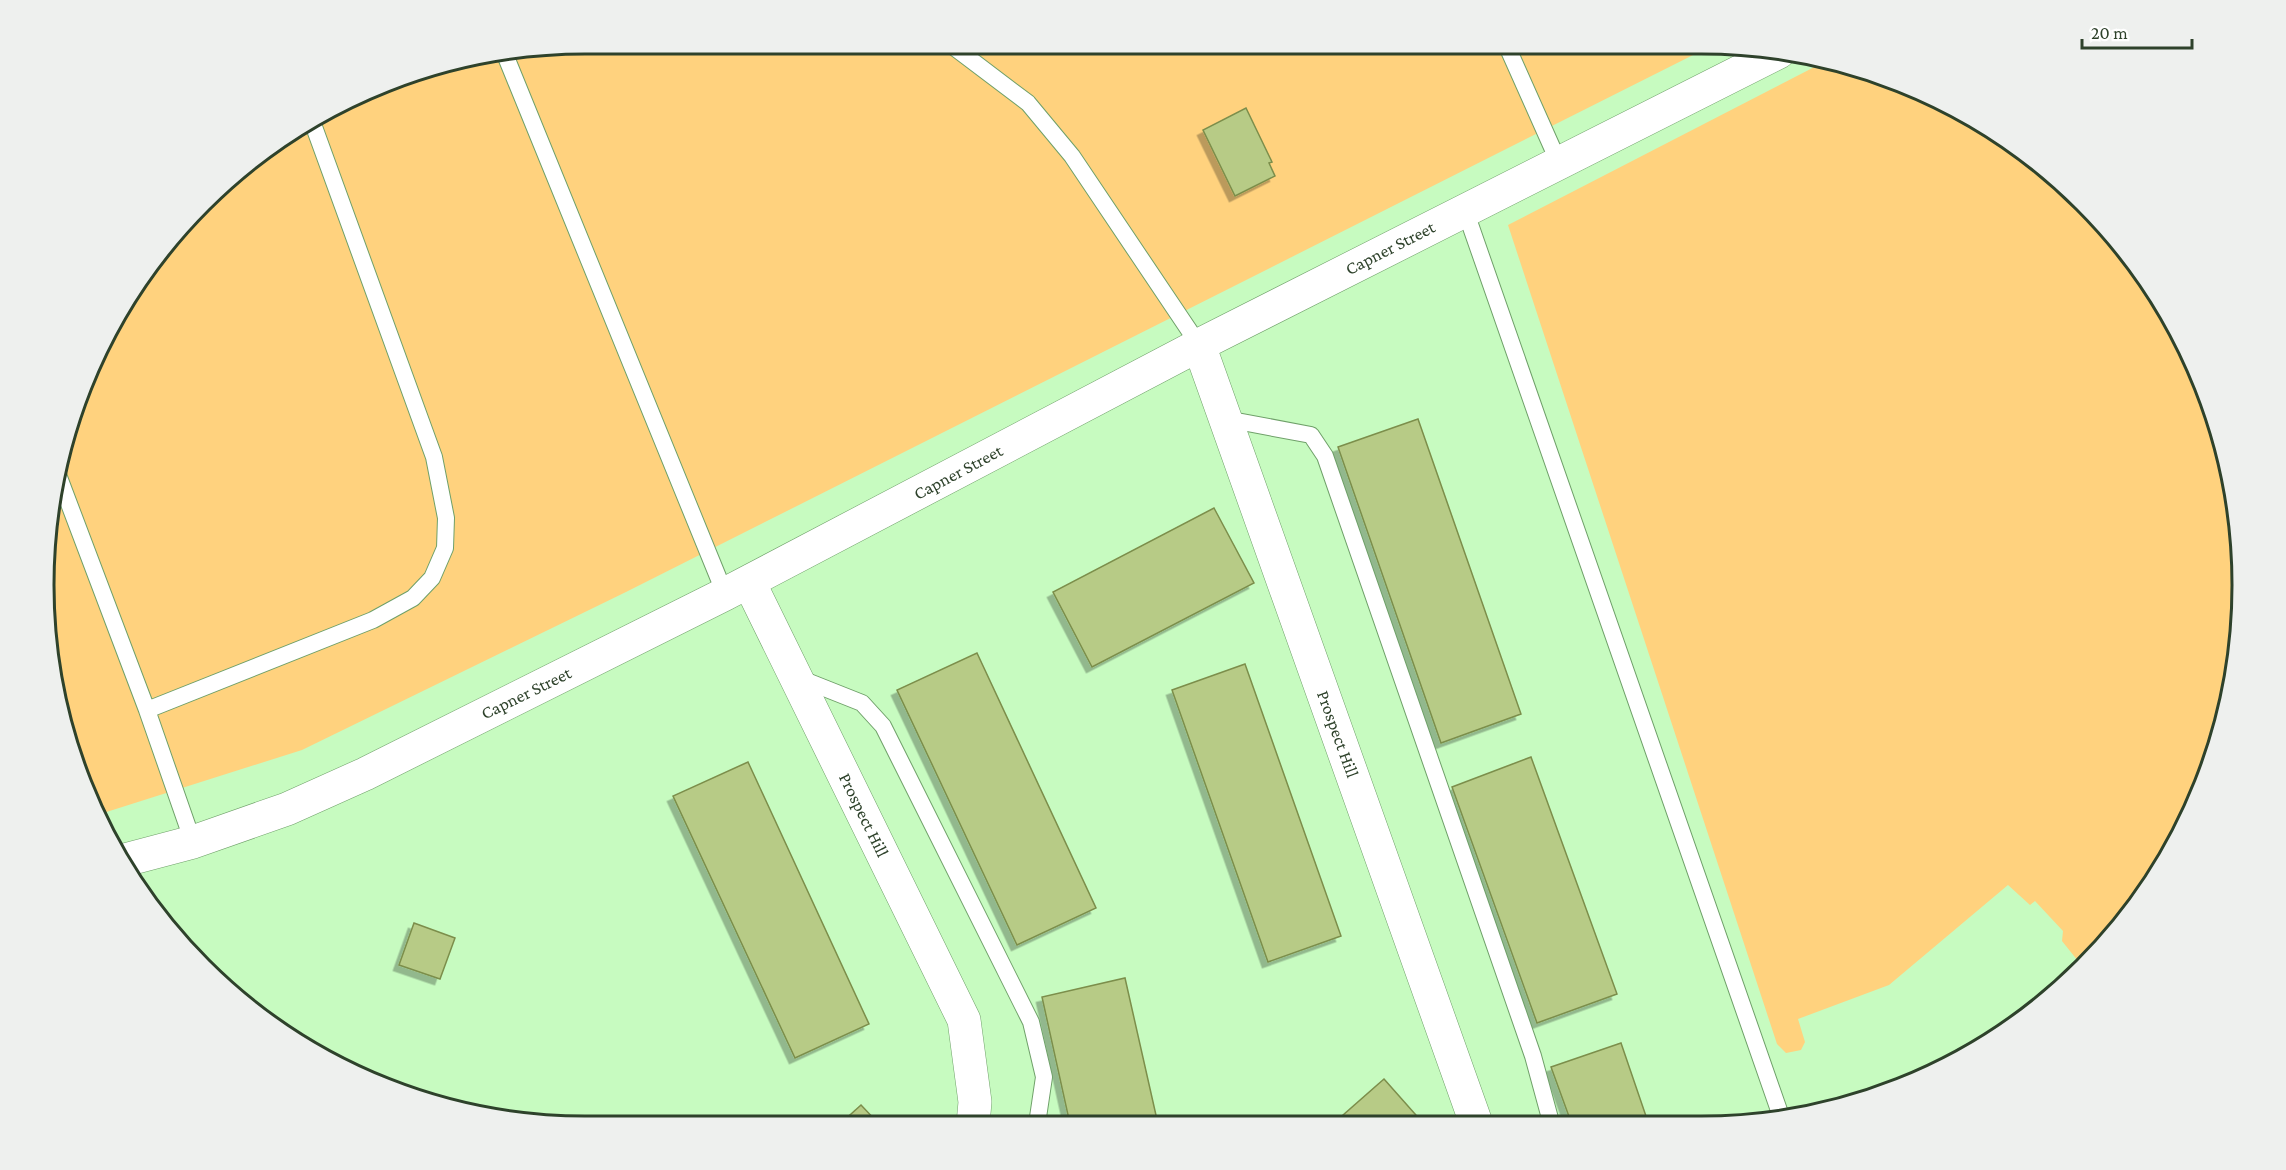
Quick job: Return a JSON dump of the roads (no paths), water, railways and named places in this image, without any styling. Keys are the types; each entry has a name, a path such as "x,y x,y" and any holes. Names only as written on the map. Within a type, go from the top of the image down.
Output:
{"street":[{"name":"Capner Street","path":"130,859 192,842 287,809 365,774 737,588 1199,345 1766,59"},
{"name":"Prospect Hill","path":"1199,345 1474,1116"},
{"name":"Prospect Hill","path":"737,588 796,677 964,1020 975,1102 974,1116"}],"lane":[{"path":"963,54 1028,103 1072,156 1199,345"},
{"path":"1510,54 1559,163"},
{"path":"507,60 737,588"},
{"path":"147,710 374,620 413,598 432,578 445,548 446,518 434,457 315,127"},
{"path":"1465,210 1779,1110"},
{"path":"1226,419 1311,435 1325,456 1533,1056 1549,1116"},
{"path":"63,488 147,710 192,842"},
{"path":"796,677 862,703 883,726 1031,1022 1044,1077 1038,1116"}]}
